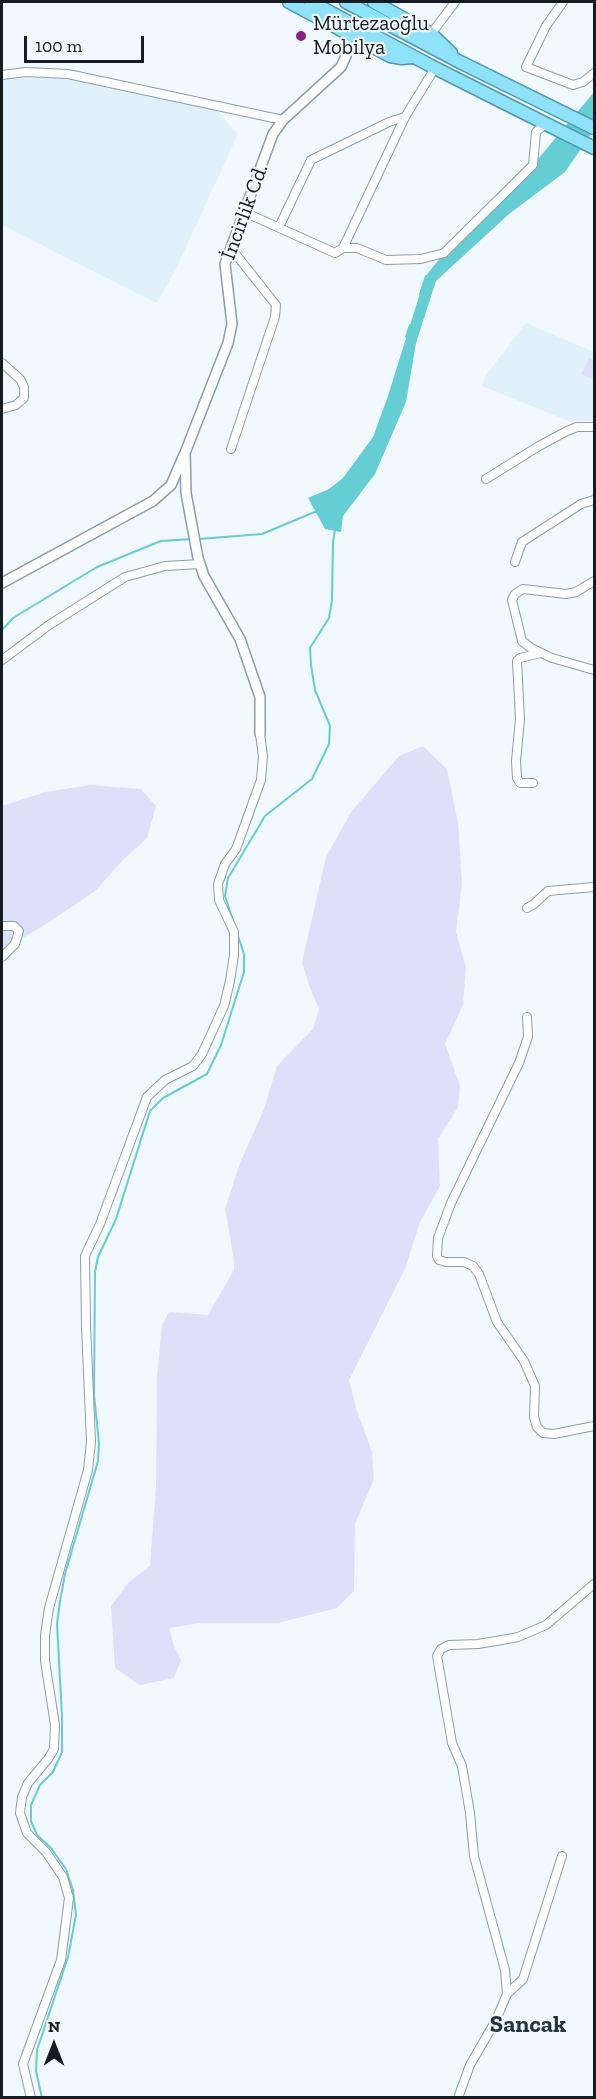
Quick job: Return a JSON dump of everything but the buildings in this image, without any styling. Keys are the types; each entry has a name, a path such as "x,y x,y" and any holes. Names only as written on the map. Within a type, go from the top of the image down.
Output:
{"highway":[{"path":"289,2 390,56 402,58 414,56"},
{"path":"311,2 435,68 594,148"},
{"path":"346,2 460,62 594,128"},
{"path":"374,2 431,34 460,62"}],"street":[{"path":"431,34 455,2"},
{"path":"563,2 546,26 526,67 573,85 583,82 594,73"},
{"name":"İncirlik Cd.","path":"260,734 260,697 240,639 204,576 199,561 186,493 184,453 228,343 232,324 225,264 273,134 283,120 341,67 346,56 347,34"},
{"path":"244,212 335,253 342,248 405,117 435,68"},
{"path":"2,75 26,72 68,74 283,120"},
{"path":"279,227 310,160 389,122 405,117"},
{"path":"342,248 357,248 386,260 421,259 444,253 533,165 536,132 544,125 549,126"},
{"path":"230,247 276,305 275,317 231,449"},
{"path":"2,363 20,379 24,387 24,398 16,405 2,409"},
{"path":"486,479 538,446 567,431 577,427 594,427"},
{"path":"2,583 153,501 171,485 184,453"},
{"path":"515,562 522,542 581,504 594,500"},
{"path":"2,660 49,625 125,578 165,566 199,561"},
{"path":"594,581 576,592 566,594 524,589 515,594 512,600 522,641 541,653 594,670"},
{"path":"533,783 520,783 517,778 516,761 520,719 517,661 520,658 541,653"},
{"path":"31,2097 23,2064 61,1960 69,1898 63,1877 46,1852 27,1833 20,1813 22,1797 28,1783 54,1749 55,1725 45,1661 45,1635 49,1608 88,1470 91,1442 85,1256 100,1224 147,1097 165,1080 193,1066 202,1054 224,1006 232,973 234,932 219,900 218,884 225,864 236,849 261,780 263,756 260,734"},
{"path":"527,908 548,891 594,887"},
{"path":"2,926 14,926 20,930 15,944 2,957"},
{"path":"528,1017 528,1037 519,1063 450,1203 438,1238 437,1256 446,1262 464,1262 472,1266 479,1274 497,1322 524,1361 535,1386 534,1417 537,1427 543,1433 554,1434 594,1426"},
{"path":"507,1994 505,1970 474,1856 462,1766 452,1743 437,1656 441,1649 449,1645 478,1644 518,1637 546,1625 594,1584"},
{"path":"458,2097 470,2065 496,2020 507,1994 523,1979 562,1856"}],"shaded area":[{"path":"57,76 215,109 238,134 177,267 158,302 2,225 2,77"},
{"path":"526,323 594,352 594,421 573,423 482,386 486,375"},
{"path":"589,358 594,360 594,380 581,374"},
{"path":"423,746 447,769 458,823 462,883 456,932 466,968 463,1005 445,1044 460,1086 458,1107 438,1139 440,1186 420,1222 405,1269 349,1380 356,1408 372,1452 374,1479 355,1524 354,1591 337,1608 278,1623 200,1623 169,1628 181,1660 174,1678 140,1685 115,1668 111,1606 128,1583 150,1566 156,1487 157,1376 162,1325 169,1312 208,1315 234,1270 225,1209 240,1163 264,1109 277,1066 313,1029 319,1009 302,962 326,857 351,812 399,756"},
{"path":"90,785 141,789 156,806 147,838 95,891 48,923 2,950 2,806 45,792"}],"water":[{"path":"594,92 594,130 565,172 509,214 436,281 416,343 406,402 375,474 343,516 341,532 325,529 308,498 329,489 343,478 373,437 425,277 444,253 533,165"}],"waterway":[{"path":"420,294 426,276"},
{"path":"406,337 410,325"},
{"path":"199,539 262,534 317,511"},
{"path":"42,2098 36,2071 37,2050 68,1957 76,1915 73,1890 66,1869 51,1848 37,1835 31,1821 31,1805 40,1785 53,1772 62,1752 57,1624 65,1574 98,1461 99,1443 94,1395 95,1272 98,1257 116,1219 150,1111 163,1098 207,1074 221,1045 244,972 244,954 225,896 228,878 265,816 312,779 329,744 330,726 315,690 310,648 329,618 335,529"},
{"path":"2,630 13,618 97,567 161,541 193,539"}],"place":[{"name":"Mürtezaoğlu Mobilya","path":"301,36"}],"district":[{"name":"Sancak","path":"528,2025"}]}
